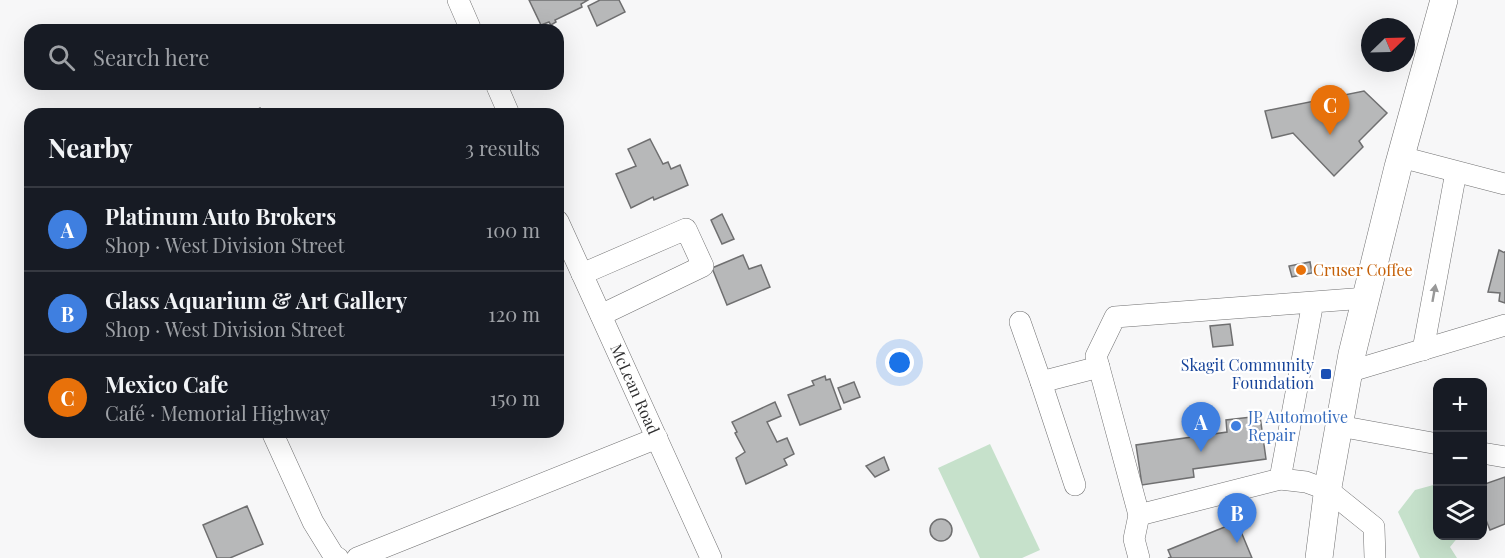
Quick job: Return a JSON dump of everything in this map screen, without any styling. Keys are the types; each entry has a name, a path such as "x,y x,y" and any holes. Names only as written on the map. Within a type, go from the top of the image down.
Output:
{"main road":[{"path":"1319,558 1348,372 1400,162 1444,0"}],"street":[{"path":"458,0 468,24"},
{"path":"499,90 506,108"},
{"path":"1400,162 1456,171 1505,184"},
{"path":"1423,350 1456,171"},
{"path":"582,274 686,229 703,266 601,315"},
{"name":"McLean Road","path":"564,234 711,558"},
{"path":"1139,558 1134,539 1138,515 1096,356 1115,317 1366,297"},
{"path":"1280,479 1313,302"},
{"path":"1020,322 1075,485"},
{"path":"1348,372 1505,326"},
{"path":"1041,382 1099,367"},
{"path":"1339,426 1433,443"},
{"path":"275,438 313,522 334,556 338,558"},
{"path":"357,558 657,438"},
{"path":"1487,454 1505,457"},
{"path":"1138,515 1280,479 1306,482 1328,490 1374,527 1375,558"}],"green space":[{"path":"990,444 1040,550 1022,558 980,558 938,468"},
{"path":"1433,485 1433,540 1456,540 1450,547 1457,558 1420,558 1398,512 1415,490"}],"building":[{"path":"529,0 588,0 581,4 582,7 555,20 556,22 553,24 549,22 541,24"},
{"path":"600,0 619,0 625,12 597,26 588,6"},
{"path":"1364,91 1387,113 1359,141 1363,147 1334,176 1293,133 1272,138 1265,111"},
{"path":"650,139 663,164 668,162 671,169 680,165 688,185 654,200 653,197 631,208 616,174 636,166 628,149"},
{"path":"722,214 734,239 722,244 711,220"},
{"path":"1499,250 1505,253 1505,303 1499,301 1500,293 1488,292"},
{"path":"743,255 749,269 761,265 770,287 727,305 712,268"},
{"name":"Cruser Coffee","path":"1310,262 1312,273 1292,277 1289,266"},
{"path":"1230,324 1233,345 1213,347 1210,326"},
{"path":"825,376 826,380 830,379 841,409 800,425 788,395 814,385 812,381"},
{"path":"854,382 860,397 844,403 838,388"},
{"path":"775,402 781,416 767,422 777,442 787,438 794,454 784,459 787,465 746,484 736,458 745,452 732,422"},
{"path":"1260,416 1266,459 1193,469 1194,477 1142,485 1136,445 1227,432 1226,420"},
{"path":"884,457 889,470 875,477 866,466"},
{"path":"1505,477 1505,524 1490,530 1487,522 1487,483"},
{"path":"247,506 263,544 230,558 217,558 203,525"},
{"path":"941,519 949,522 952,530 949,538 941,541 933,538 930,530 933,522"},
{"path":"1237,522 1252,558 1168,558 1171,557 1168,550"}],"place":[{"name":"Mexico Cafe","path":"1330,135"},
{"name":"Cruser Coffee","path":"1301,270"},
{"name":"Skagit Community Foundation","path":"1326,374"},
{"name":"JP Automotive Repair","path":"1236,426"},
{"name":"Platinum Auto Brokers","path":"1201,452"},
{"name":"Glass Aquarium & Art Gallery","path":"1237,543"}]}
